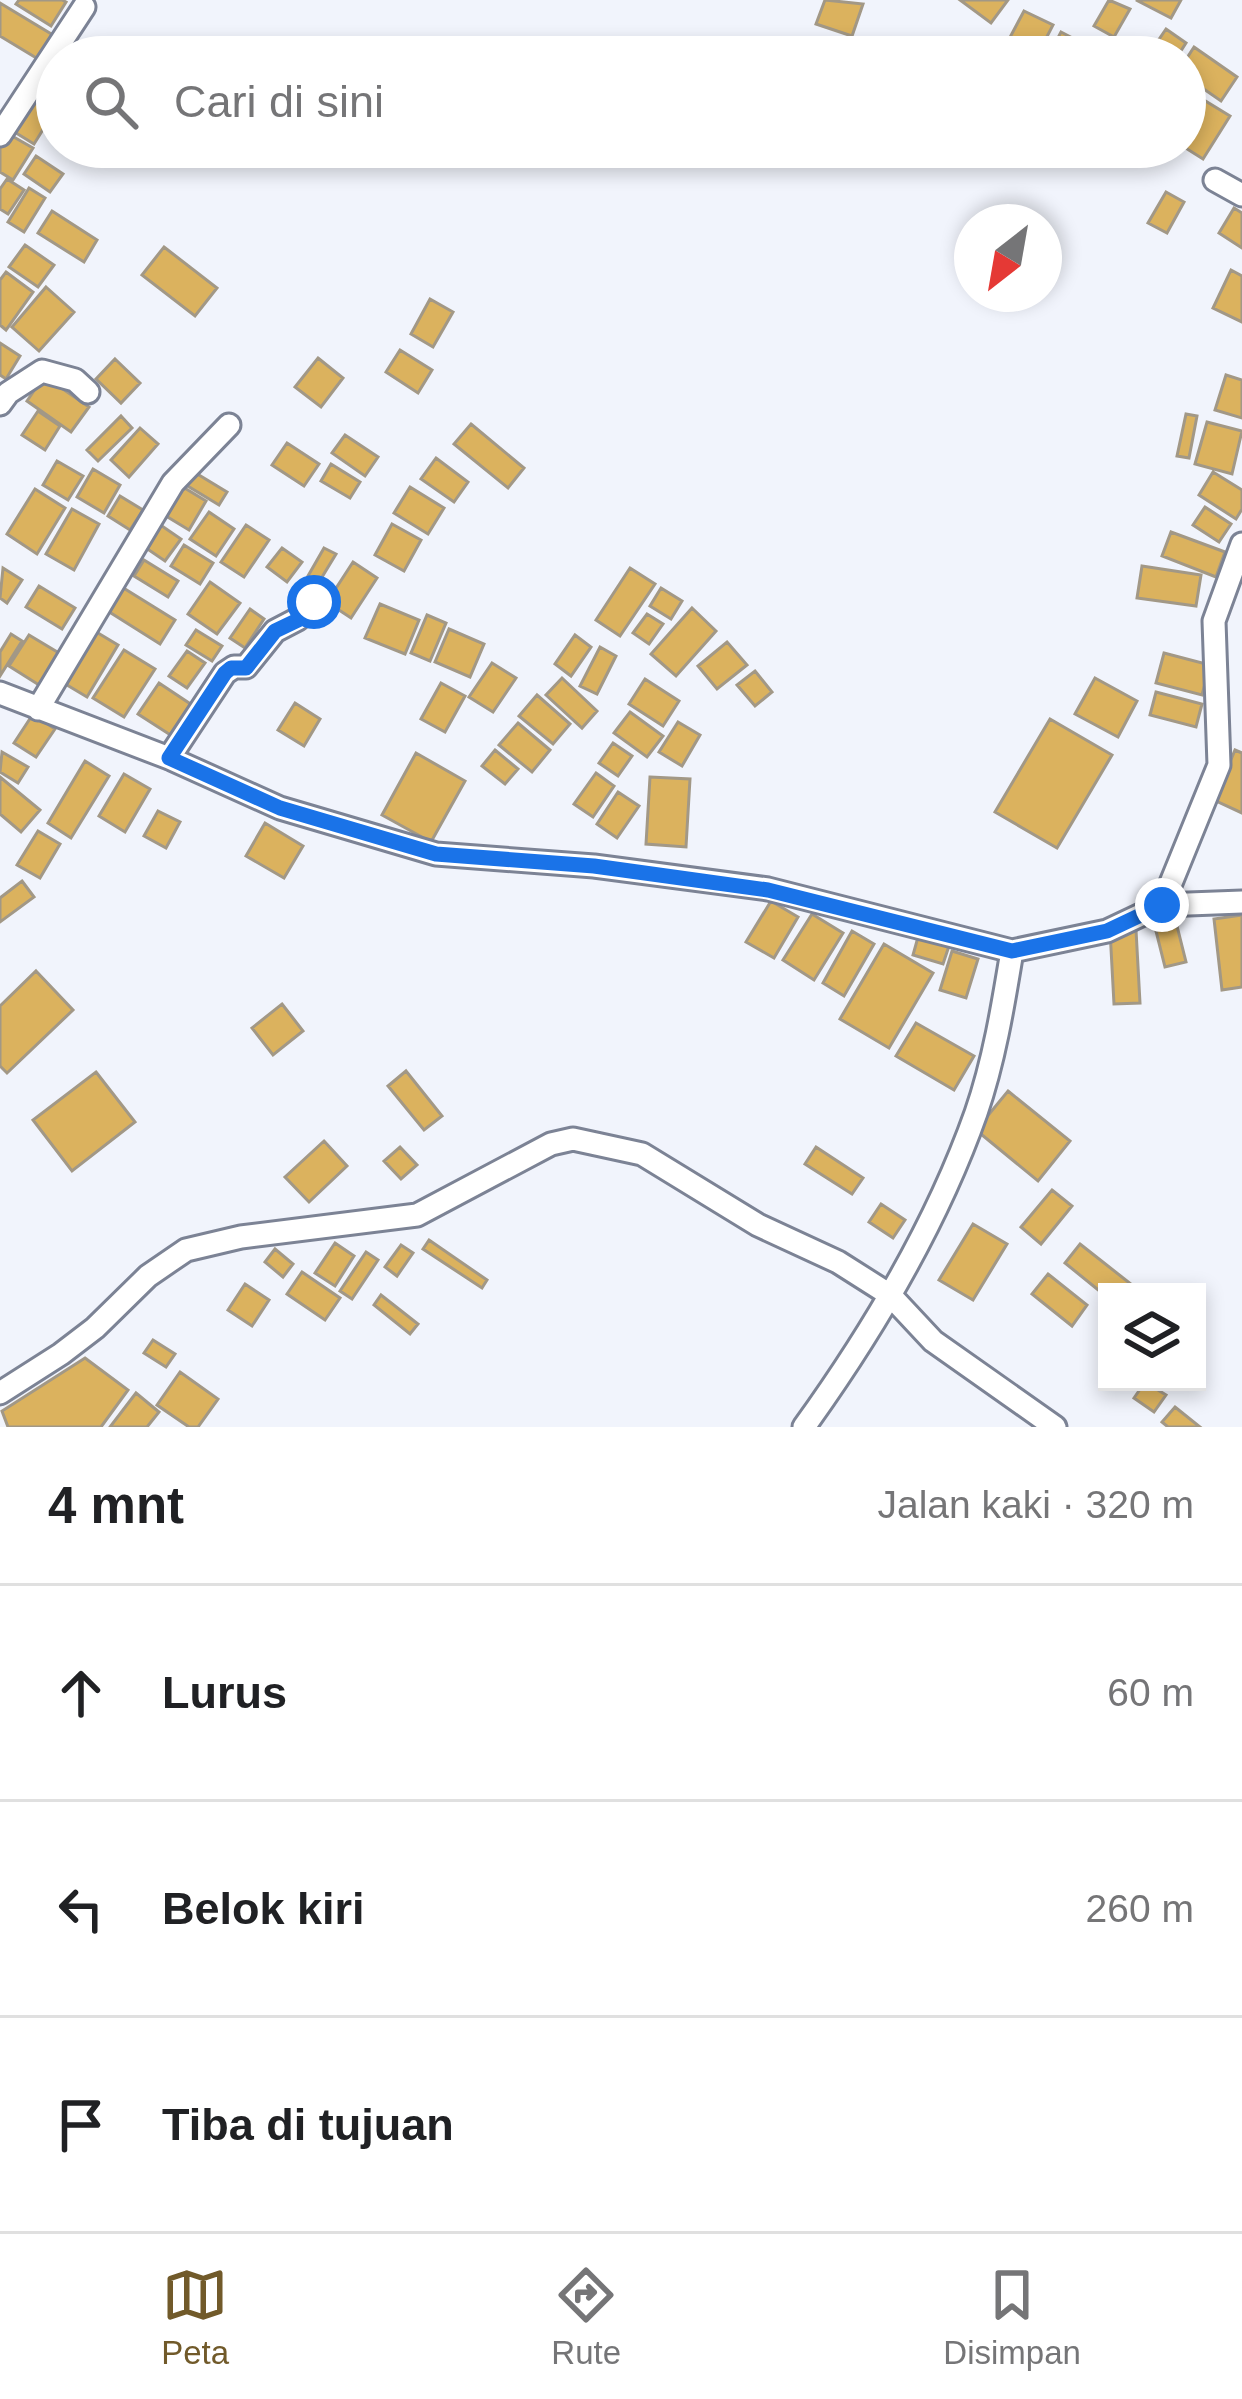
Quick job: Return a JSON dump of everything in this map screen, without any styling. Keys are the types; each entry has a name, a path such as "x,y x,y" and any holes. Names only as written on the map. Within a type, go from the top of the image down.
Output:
{"street":[{"path":"61,36 82,2"},
{"path":"0,135 36,77"},
{"path":"1215,180 1242,195"},
{"path":"0,404 8,393 42,371 75,380 88,392"},
{"path":"38,709 173,483 230,425"},
{"path":"1162,905 1219,765 1214,621 1242,544"},
{"path":"169,758 225,673 246,668 275,631 298,620 314,602"},
{"path":"0,694 169,758 280,808 436,854 594,866 768,890 1012,951 1107,931 1162,905 1242,902"},
{"path":"804,1427 856,1354 890,1295 976,1113 997,1039 1012,951"},
{"path":"0,1393 62,1354 148,1276 186,1250 241,1237 417,1215 551,1144 573,1139 642,1154 758,1225 838,1262 890,1295 933,1341 1054,1427"}],"building":[{"path":"19,0 66,2 51,26 16,4"},
{"path":"825,0 863,4 852,36 816,24"},
{"path":"960,0 1008,0 991,23"},
{"path":"1109,0 1130,9 1115,36 1094,26"},
{"path":"1136,0 1181,0 1171,18"},
{"path":"0,3 53,35 36,36 36,58 0,36"},
{"path":"1024,11 1053,25 1047,36 1011,36"},
{"path":"1206,55 1237,77 1221,101 1206,91"},
{"path":"27,96 36,101 34,144 8,128"},
{"path":"1206,101 1230,116 1206,154"},
{"path":"5,132 33,148 13,180 0,172 0,141"},
{"path":"36,156 36,168 54,168 63,174 50,192 24,174"},
{"path":"7,179 24,190 8,214 0,209 0,189"},
{"path":"29,188 45,198 24,232 8,222"},
{"path":"1166,192 1184,202 1167,233 1148,223"},
{"path":"1234,208 1242,213 1242,248 1219,233"},
{"path":"52,211 97,240 84,262 38,233"},
{"path":"25,245 54,265 38,287 9,267"},
{"path":"164,247 217,288 195,316 142,275"},
{"path":"1231,270 1242,276 1242,322 1213,308"},
{"path":"6,272 33,292 6,330 0,325 0,280"},
{"path":"46,287 74,312 39,351 12,327"},
{"path":"430,299 453,312 433,347 411,334"},
{"path":"0,343 20,356 6,379 0,375"},
{"path":"400,350 432,370 418,393 386,372"},
{"path":"318,358 343,378 321,407 295,387"},
{"path":"115,359 140,383 121,403 96,379"},
{"path":"1226,375 1242,380 1242,418 1215,410"},
{"path":"44,376 89,407 71,432 27,401"},
{"path":"38,411 60,426 45,450 22,435"},
{"path":"1186,414 1197,416 1189,458 1177,456"},
{"path":"121,416 132,428 98,461 87,450"},
{"path":"1207,422 1242,431 1232,474 1195,464"},
{"path":"471,424 524,468 508,488 454,444"},
{"path":"140,428 158,444 129,477 111,460"},
{"path":"345,435 378,457 365,476 332,453"},
{"path":"287,443 319,464 304,486 272,465"},
{"path":"436,458 468,482 454,502 421,479"},
{"path":"57,461 83,476 68,500 43,485"},
{"path":"331,464 360,482 350,498 321,481"},
{"path":"93,469 120,485 104,513 77,497"},
{"path":"194,472 227,492 219,505 186,485"},
{"path":"1213,472 1242,490 1242,509 1236,519 1199,495"},
{"path":"178,484 206,501 189,530 161,513"},
{"path":"410,487 444,508 428,534 394,513"},
{"path":"35,489 65,508 37,554 7,534"},
{"path":"120,496 143,510 130,530 108,516"},
{"path":"1205,507 1231,524 1219,542 1193,525"},
{"path":"72,509 99,524 74,570 46,554"},
{"path":"209,512 234,529 216,556 190,539"},
{"path":"159,524 181,539 165,561 143,546"},
{"path":"392,524 421,540 404,571 375,555"},
{"path":"246,525 269,540 244,577 221,562"},
{"path":"1171,532 1225,552 1216,577 1162,556"},
{"path":"184,545 213,563 200,584 171,566"},
{"path":"282,548 302,562 287,582 267,567"},
{"path":"324,548 336,554 319,582 308,576"},
{"path":"144,560 178,581 168,597 134,576"},
{"path":"353,562 377,578 351,618 327,602"},
{"path":"1142,566 1201,575 1196,606 1137,598"},
{"path":"3,568 22,580 7,603 0,598"},
{"path":"630,568 655,584 620,636 596,620"},
{"path":"210,582 240,603 217,634 188,614"},
{"path":"117,584 175,620 160,644 103,608"},
{"path":"39,586 75,608 62,629 26,607"},
{"path":"661,588 682,601 671,619 650,606"},
{"path":"380,604 419,620 405,654 365,638"},
{"path":"692,608 716,631 676,676 651,654"},
{"path":"250,609 264,619 245,648 230,638"},
{"path":"647,614 663,624 649,644 633,633"},
{"path":"427,615 446,623 430,661 411,653"},
{"path":"449,629 484,644 470,677 435,662"},
{"path":"93,630 118,645 87,697 62,682"},
{"path":"196,630 222,646 212,661 186,645"},
{"path":"11,634 22,641 0,676 0,652"},
{"path":"29,635 59,653 39,685 9,666"},
{"path":"575,635 591,647 571,676 555,664"},
{"path":"727,642 747,665 717,689 698,666"},
{"path":"600,647 616,656 597,694 580,686"},
{"path":"124,650 155,669 124,717 93,698"},
{"path":"187,651 205,663 187,688 169,676"},
{"path":"1164,653 1210,665 1202,695 1156,683"},
{"path":"492,663 516,678 493,712 469,697"},
{"path":"755,671 772,692 755,706 737,685"},
{"path":"562,678 597,711 582,728 546,695"},
{"path":"1095,678 1137,701 1118,737 1075,714"},
{"path":"645,679 679,701 663,726 629,704"},
{"path":"159,683 192,705 172,736 138,714"},
{"path":"441,683 465,696 445,732 421,719"},
{"path":"1156,692 1202,704 1196,727 1150,715"},
{"path":"537,695 570,724 553,744 519,716"},
{"path":"295,703 320,719 304,746 278,730"},
{"path":"630,712 663,736 647,757 614,733"},
{"path":"33,714 55,729 36,757 14,743"},
{"path":"1050,719 1112,755 1057,848 995,812"},
{"path":"678,722 700,735 682,766 659,752"},
{"path":"518,723 550,750 532,772 499,745"},
{"path":"613,743 632,756 618,776 599,763"},
{"path":"495,750 518,769 505,784 482,766"},
{"path":"1235,750 1242,753 1242,813 1214,800"},
{"path":"2,752 28,767 18,783 0,772"},
{"path":"416,753 465,781 431,842 382,815"},
{"path":"85,761 109,776 71,838 48,823"},
{"path":"596,773 614,786 593,817 574,804"},
{"path":"124,774 150,789 125,832 99,816"},
{"path":"0,777 40,810 21,832 0,814"},
{"path":"650,777 690,779 686,847 646,844"},
{"path":"618,792 639,806 617,838 597,824"},
{"path":"158,811 180,822 166,848 144,836"},
{"path":"265,823 303,846 284,878 246,856"},
{"path":"38,831 60,844 40,878 17,865"},
{"path":"22,881 34,897 0,922 0,898"},
{"path":"771,901 798,917 774,958 746,942"},
{"path":"812,914 843,933 814,980 783,960"},
{"path":"1242,915 1242,987 1222,990 1214,919"},
{"path":"1176,922 1186,962 1165,967 1155,927"},
{"path":"1110,930 1136,930 1140,1003 1114,1004"},
{"path":"852,931 874,944 844,996 823,983"},
{"path":"918,937 949,946 943,964 913,955"},
{"path":"884,944 933,973 889,1048 840,1019"},
{"path":"952,951 978,959 966,998 940,990"},
{"path":"36,971 73,1010 7,1073 0,1066 0,1006"},
{"path":"282,1004 303,1031 273,1055 252,1028"},
{"path":"916,1023 974,1056 954,1090 896,1056"},
{"path":"406,1071 442,1116 424,1130 388,1086"},
{"path":"96,1072 135,1122 72,1171 33,1120"},
{"path":"1008,1091 1070,1141 1038,1181 976,1130"},
{"path":"324,1141 347,1166 309,1202 285,1177"},
{"path":"400,1147 417,1165 401,1179 384,1161"},
{"path":"816,1147 863,1178 852,1194 805,1164"},
{"path":"1052,1190 1072,1206 1041,1244 1021,1227"},
{"path":"881,1204 905,1220 893,1238 869,1222"},
{"path":"973,1224 1007,1244 973,1300 939,1280"},
{"path":"429,1240 487,1280 482,1288 423,1249"},
{"path":"335,1243 354,1256 335,1286 315,1273"},
{"path":"1080,1244 1130,1283 1098,1283 1098,1290 1065,1263"},
{"path":"401,1245 413,1253 397,1276 385,1267"},
{"path":"275,1249 293,1264 283,1277 265,1262"},
{"path":"366,1252 378,1260 352,1299 340,1291"},
{"path":"302,1272 340,1298 325,1320 287,1294"},
{"path":"1048,1274 1087,1305 1072,1326 1032,1294"},
{"path":"245,1284 269,1300 252,1326 228,1310"},
{"path":"381,1295 418,1324 410,1334 374,1305"},
{"path":"153,1340 175,1354 166,1367 144,1353"},
{"path":"85,1358 128,1390 101,1427 8,1427 2,1411"},
{"path":"180,1372 218,1399 198,1427 189,1427 157,1405"},
{"path":"1139,1391 1166,1395 1154,1412 1134,1398"},
{"path":"136,1393 159,1412 147,1427 110,1427"},
{"path":"1175,1407 1200,1427 1168,1427 1162,1422"}],"route":[{"path":"314,602 298,620 275,631 246,668 225,673 169,758 280,808 436,854 594,866 768,890 1012,951 1107,931 1162,905"}]}
